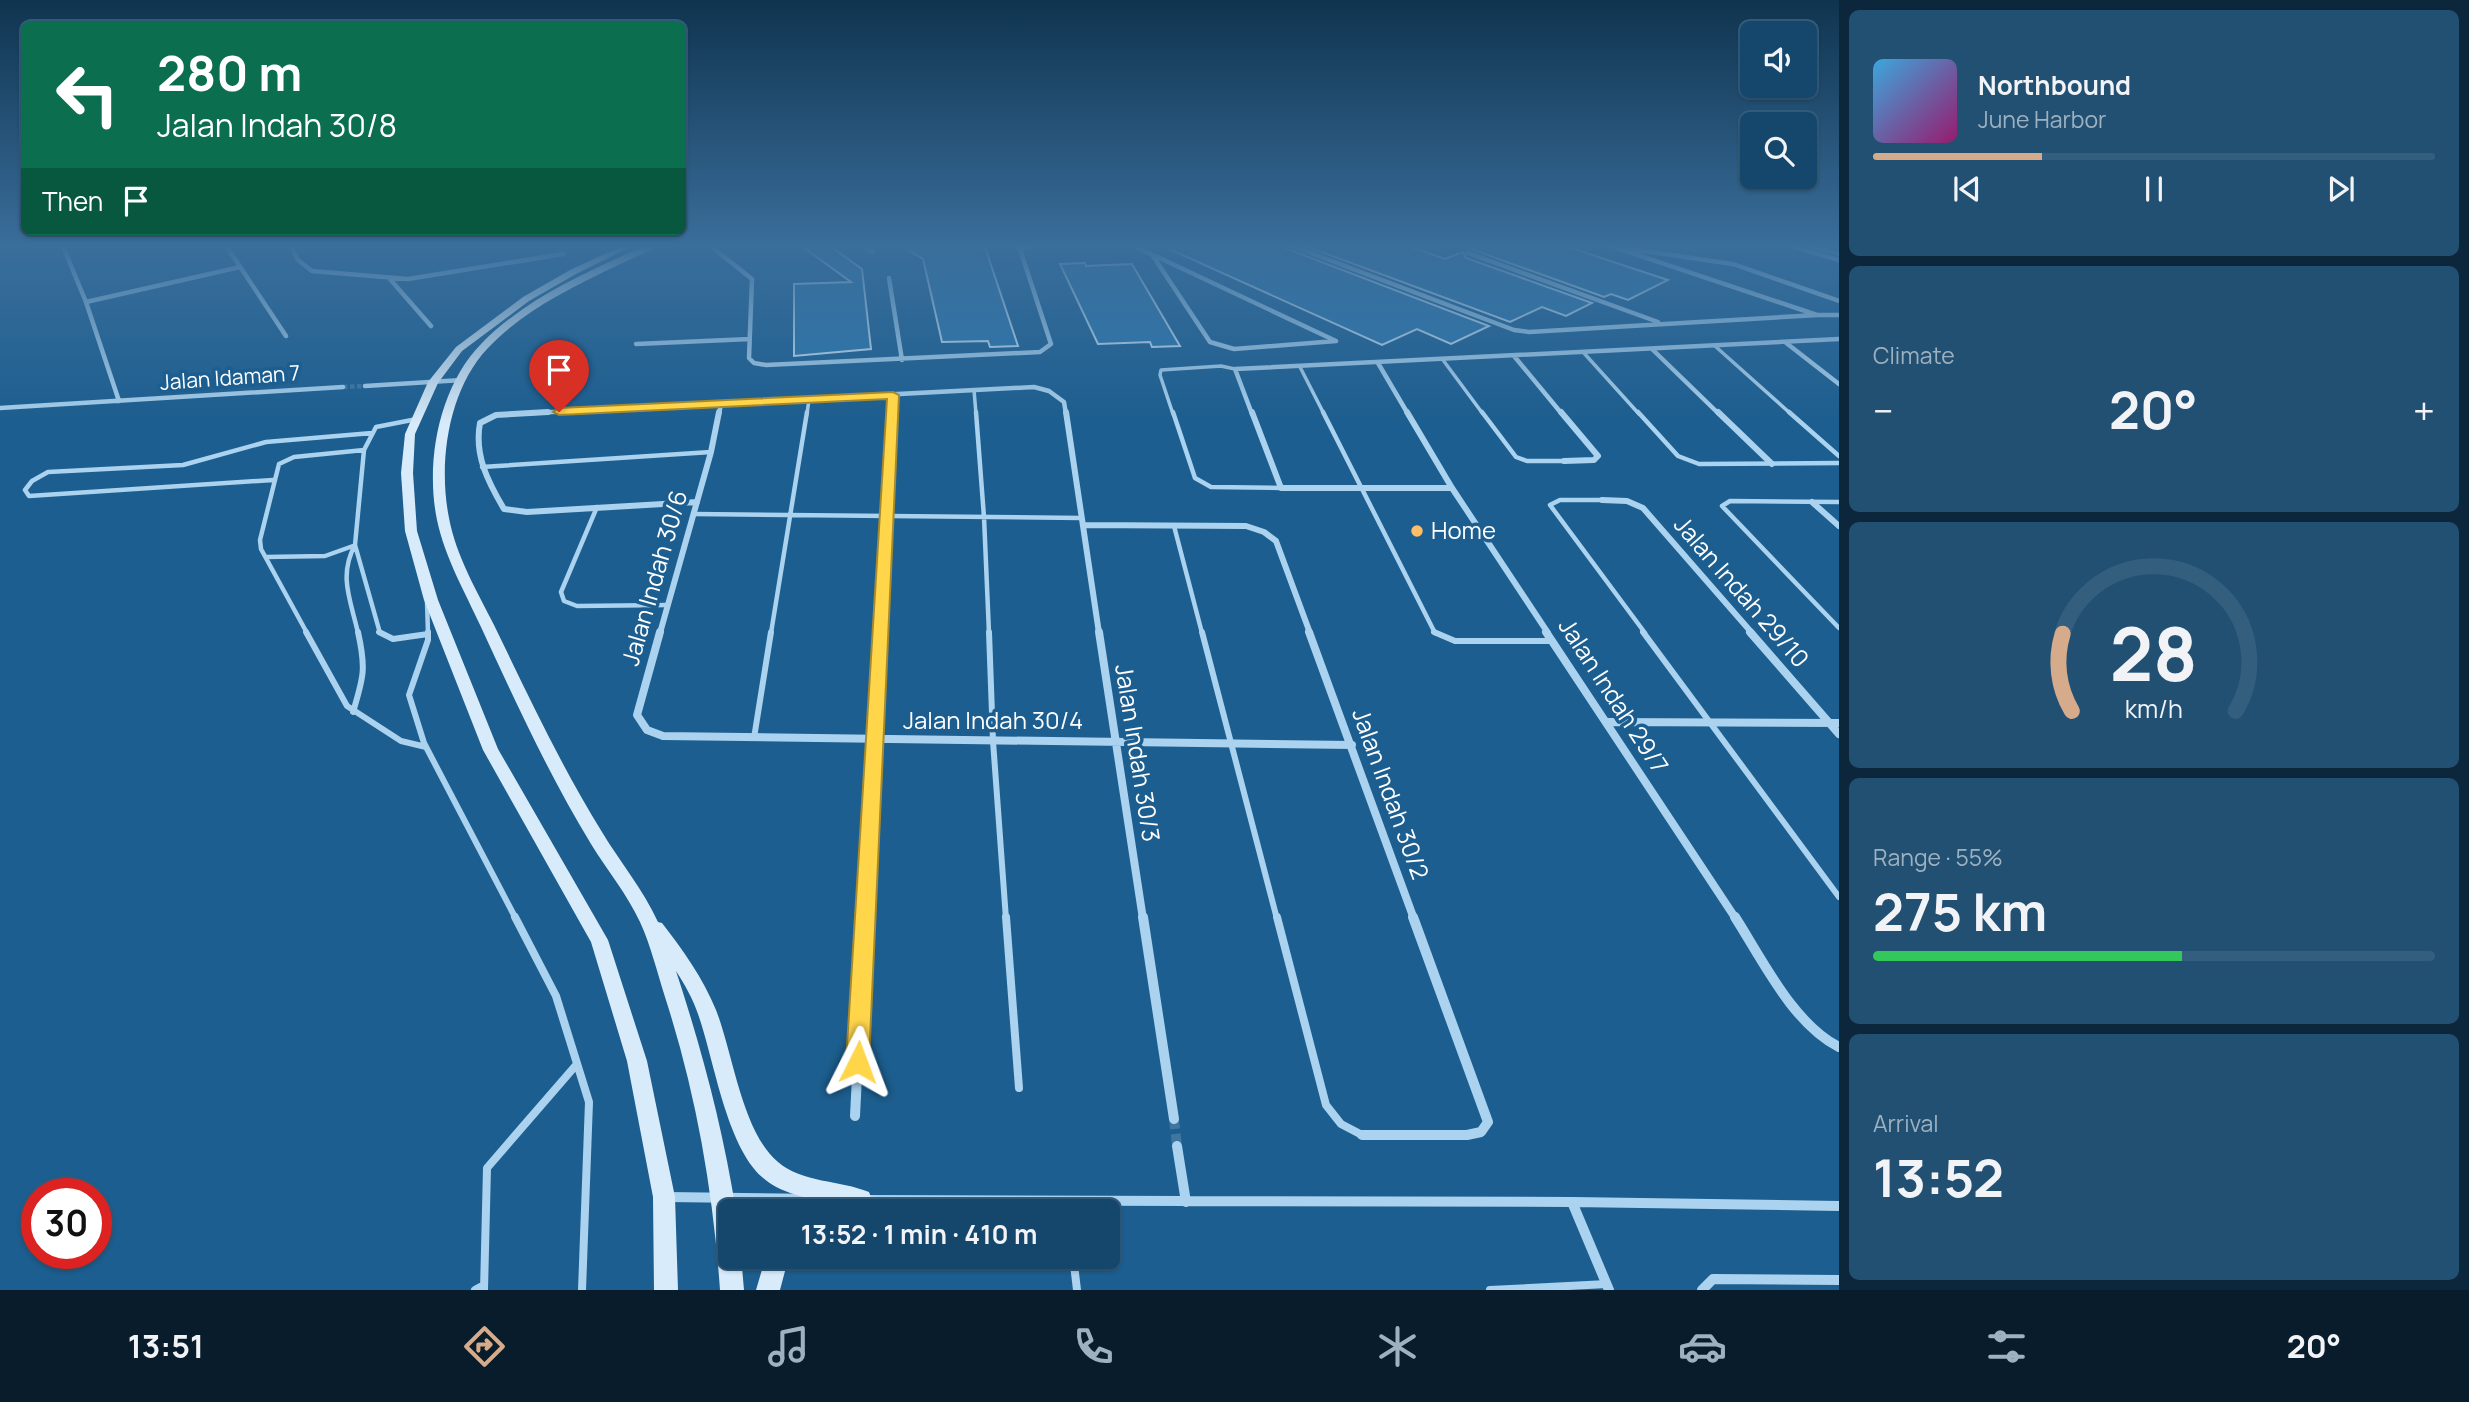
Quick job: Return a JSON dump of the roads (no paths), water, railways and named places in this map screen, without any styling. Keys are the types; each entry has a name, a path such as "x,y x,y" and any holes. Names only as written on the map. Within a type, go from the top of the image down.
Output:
{"main road":[{"path":"518,304 482,329 459,349 433,382 410,434 407,473 411,531 427,584 491,750 599,940 637,1061 664,1198 666,1290"},
{"path":"542,304 503,328 481,350 462,380 442,432 438,466 443,520 468,584 534,727 597,838 649,920 684,965 696,987 707,1012 751,1149 770,1171 797,1182 857,1199"},
{"path":"649,920 690,1040 724,1197 732,1290"},
{"path":"768,1290 774,1269"}],"street":[{"path":"87,304 119,401"},
{"path":"265,304 286,336"},
{"path":"412,304 431,326"},
{"path":"751,304 749,358 754,363 766,365 1040,352 1051,344 1038,304"},
{"path":"893,304 902,360"},
{"path":"1185,304 1210,342 1215,345 1234,349 1336,341 1331,336 1260,304"},
{"path":"1442,304 1495,325 1529,332 1839,315"},
{"path":"1607,304 1661,324"},
{"path":"1785,304 1817,315"},
{"path":"636,344 750,339"},
{"path":"1451,488 1281,488 1235,369 1300,368 1839,339"},
{"path":"1785,342 1839,384"},
{"path":"1652,349 1772,464"},
{"path":"1514,356 1598,456 1590,461 1564,461"},
{"name":"Jalan Indah 29/7","path":"1378,363 1451,488 1555,641 1793,1006 1809,1026 1827,1042 1839,1047"},
{"path":"365,386 462,380"},
{"name":"Jalan Idaman 7","path":"0,408 343,387"},
{"name":"Jalan Indah 30/3","path":"974,390 1034,387 1058,396 1064,402 1174,1119"},
{"path":"697,502 513,512 504,509 482,467 478,430 480,423 496,415 974,390"},
{"path":"855,1116 893,395"},
{"name":"Jalan Indah 30/6","path":"676,737 648,732 639,723 637,715 697,502 721,404"},
{"name":"Jalan Indah 29/10","path":"1602,500 1627,500 1643,508 1834,723 1839,734"},
{"path":"1812,502 1839,526"},
{"name":"Jalan Indah 30/2","path":"1082,522 1246,526 1264,532 1276,541 1488,1122 1481,1132 1467,1135 1362,1135"},
{"path":"1608,722 1834,723"},
{"name":"Jalan Indah 30/4","path":"676,737 1352,745"},
{"path":"1177,1146 1186,1202"},
{"path":"664,1198 815,1199"},
{"path":"1120,1205 1186,1202 1572,1202 1839,1206"},
{"path":"1572,1202 1608,1287"},
{"path":"1702,1290 1713,1279 1839,1280"}],"lane":[{"path":"1714,346 1839,456"},
{"path":"1583,352 1682,459 1699,464 1839,463"},
{"path":"1444,360 1516,457 1532,462 1564,461"},
{"path":"1235,369 1221,366 1161,370 1160,375 1195,478 1211,487 1281,488"},
{"path":"1300,368 1436,634 1455,641 1555,641"},
{"path":"974,390 984,517 993,741 1019,1088"},
{"path":"754,738 809,399"},
{"path":"417,419 381,425 372,433 363,450 355,545 380,634 393,639 428,634"},
{"path":"273,480 30,496 25,490 32,481 48,472 183,465 265,442 372,433"},
{"path":"363,450 288,459 279,464 260,540 285,595 353,712 401,741 426,747"},
{"path":"482,467 710,452"},
{"path":"1602,500 1560,500 1550,505 1839,897"},
{"path":"1839,502 1730,501 1722,506 1839,628"},
{"path":"597,507 561,592 564,601 577,606 668,605"},
{"path":"693,514 984,517 1082,522"},
{"path":"1174,526 1326,1105 1333,1119 1347,1130 1362,1135"},
{"path":"266,557 325,556 355,545"},
{"path":"353,712 364,678 365,662 345,576 346,562 355,545"},
{"path":"427,584 428,634 420,669 409,695 426,747 556,996 589,1102 582,1290"},
{"path":"475,1290 484,1287 487,1168 577,1064"},
{"path":"1075,1269 1077,1290"},
{"path":"1490,1290 1608,1287"}],"tunnel":[{"path":"343,387 365,386"},
{"path":"1174,1119 1177,1146"}],"place":[{"name":"Home","path":"1417,531"}]}
